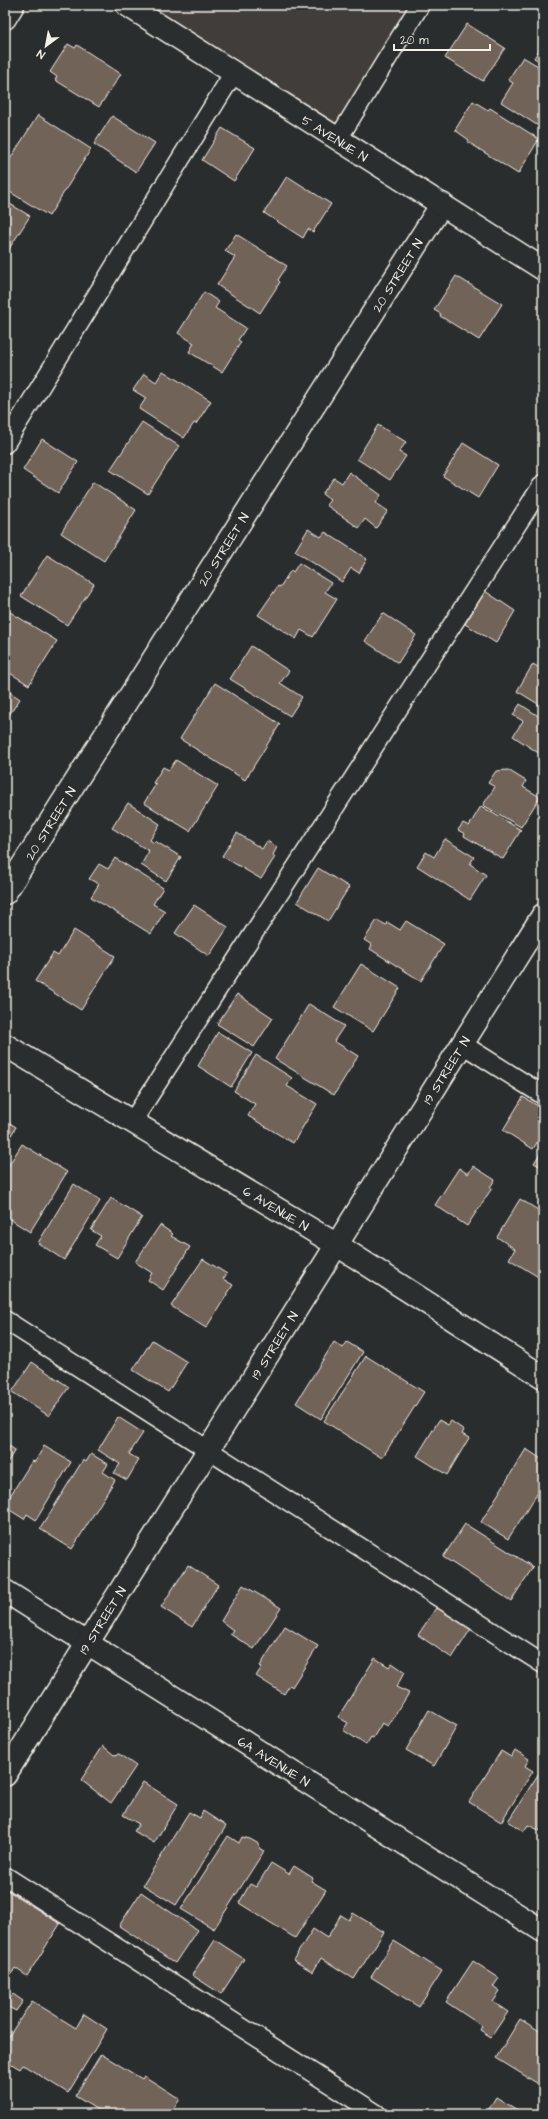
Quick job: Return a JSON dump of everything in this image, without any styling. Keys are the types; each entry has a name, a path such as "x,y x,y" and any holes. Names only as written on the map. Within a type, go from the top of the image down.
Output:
{"street":[{"path":"5,18 13,5"},
{"name":"5 AVENUE N","path":"127,5 233,74 442,204 543,269"},
{"name":"20 STREET N","path":"5,894 442,204"},
{"name":"19 STREET N","path":"5,1775 543,915"},
{"name":"6 AVENUE N","path":"5,1045 337,1245 543,1377"},
{"name":"6A AVENUE N","path":"5,1591 543,1931"}],"lane":[{"path":"338,139 420,5"},
{"path":"5,444 233,74"},
{"path":"132,1122 543,484"},
{"path":"462,1044 543,1095"},
{"path":"5,1320 543,1664"},
{"path":"5,1876 377,2114"}],"shaded area":[{"path":"127,5 420,5 338,139"}],"building":[{"path":"467,24 505,48 483,81 445,58"},
{"path":"68,44 75,48 77,45 121,74 99,107 55,80 57,77 50,72"},
{"path":"543,44 543,63 534,58"},
{"path":"523,57 543,69 543,129 501,102 513,83 508,80"},
{"path":"473,101 488,110 490,108 539,139 518,174 468,142 469,140 455,130"},
{"path":"38,115 91,149 49,216 5,189 5,167"},
{"path":"112,116 155,143 136,172 94,144"},
{"path":"222,128 255,148 234,181 202,160"},
{"path":"287,176 331,204 313,232 308,229 303,238 264,213"},
{"path":"5,201 30,216 5,255"},
{"path":"236,234 287,266 278,280 280,282 260,313 217,285 235,257 225,251"},
{"path":"456,276 502,304 479,340 440,316 441,314 434,310"},
{"path":"204,292 219,302 215,308 246,328 238,340 241,342 222,372 189,352 194,343 178,333"},
{"path":"163,371 211,401 196,424 194,423 184,438 139,409 146,398 133,390 144,374 156,382"},
{"path":"142,422 179,446 148,494 110,470"},
{"path":"378,425 406,442 399,452 406,456 390,480 357,459"},
{"path":"42,439 78,462 58,493 23,470"},
{"path":"463,443 498,465 478,498 443,476"},
{"path":"349,472 381,495 376,503 388,511 376,528 365,519 359,528 326,505 330,500 322,494 334,478 342,483"},
{"path":"93,482 136,510 104,561 61,533"},
{"path":"308,529 321,537 325,532 367,559 359,573 351,568 342,582 295,551"},
{"path":"47,555 94,584 67,625 21,596"},
{"path":"299,563 331,583 325,592 337,599 313,637 301,630 296,639 258,615 278,586 280,587 291,570 293,572"},
{"path":"485,591 515,611 496,643 465,624"},
{"path":"5,609 57,641 29,685 5,670"},
{"path":"383,613 416,635 398,663 365,641"},
{"path":"251,646 289,671 280,683 302,697 290,716 230,679"},
{"path":"533,664 543,670 543,707 517,691"},
{"path":"215,683 280,724 245,780 180,739"},
{"path":"5,689 20,699 5,721"},
{"path":"520,704 543,719 543,756 513,736 523,721 513,715"},
{"path":"176,760 218,786 190,831 144,803 156,784 153,783 163,767 169,770"},
{"path":"508,770 526,781 523,787 540,797 521,827 483,805 495,787 488,783 496,771"},
{"path":"128,803 160,824 150,840 154,843 155,841 181,857 166,881 141,865 149,851 112,828"},
{"path":"481,806 521,830 503,859 464,836 465,834 458,830 463,823 469,826"},
{"path":"237,833 262,849 267,841 277,847 273,855 275,857 261,879 222,856"},
{"path":"445,839 474,857 470,864 486,875 470,900 417,866 426,852 434,857"},
{"path":"115,858 163,888 153,904 165,911 151,934 91,897 99,884 89,879 99,864 108,869"},
{"path":"318,868 349,887 328,921 297,902"},
{"path":"194,905 228,927 209,956 175,933"},
{"path":"377,920 386,925 387,922 400,930 406,921 444,944 421,981 370,949 372,945 364,940"},
{"path":"74,930 115,956 81,1010 35,981 53,953 58,956"},
{"path":"361,964 400,988 373,1031 334,1007"},
{"path":"237,994 273,1018 254,1047 217,1024"},
{"path":"309,1004 344,1026 334,1041 358,1056 334,1095 275,1059"},
{"path":"218,1032 252,1053 231,1087 198,1066"},
{"path":"256,1055 292,1078 287,1086 317,1104 293,1143 248,1116 255,1104 234,1091"},
{"path":"523,1097 543,1109 543,1133 533,1149 503,1130"},
{"path":"5,1120 16,1127 5,1145"},
{"path":"22,1144 67,1172 30,1232 5,1216 5,1171"},
{"path":"543,1149 543,1168 534,1163"},
{"path":"473,1166 495,1180 490,1187 492,1188 467,1226 435,1205 459,1168 468,1174"},
{"path":"74,1184 100,1201 64,1260 38,1243"},
{"path":"111,1198 142,1217 117,1258 95,1245 101,1236 91,1230"},
{"path":"520,1199 543,1213 543,1273 540,1278 509,1259 515,1249 497,1237"},
{"path":"160,1225 173,1234 171,1236 190,1247 163,1290 148,1280 152,1273 135,1262"},
{"path":"203,1259 227,1274 223,1279 233,1285 206,1328 171,1306"},
{"path":"152,1340 187,1362 168,1392 133,1370"},
{"path":"334,1342 343,1348 347,1342 363,1352 321,1419 296,1403"},
{"path":"366,1356 424,1392 382,1458 324,1421"},
{"path":"32,1362 69,1387 49,1416 12,1392"},
{"path":"118,1417 143,1433 129,1454 139,1460 127,1480 114,1473 120,1464 98,1450"},
{"path":"439,1420 448,1425 451,1421 464,1430 462,1434 469,1438 447,1475 417,1456"},
{"path":"5,1443 15,1450 5,1466"},
{"path":"44,1446 71,1462 36,1520 27,1514 24,1519 5,1507 5,1504 32,1461 35,1462"},
{"path":"526,1449 543,1460 543,1485 508,1539 481,1522"},
{"path":"91,1454 108,1464 103,1472 115,1480 72,1549 40,1529 83,1460 86,1462"},
{"path":"465,1524 533,1567 511,1601 443,1557"},
{"path":"188,1565 218,1585 192,1627 161,1607"},
{"path":"243,1585 281,1608 254,1649 230,1634 233,1630 221,1621"},
{"path":"440,1602 474,1624 452,1658 418,1635"},
{"path":"285,1626 318,1646 292,1687 290,1685 284,1694 256,1676 262,1667 260,1666"},
{"path":"375,1658 389,1667 392,1663 405,1672 396,1687 409,1693 388,1726 382,1723 373,1738 371,1737 366,1745 343,1730 348,1723 338,1717"},
{"path":"429,1710 457,1726 434,1766 406,1750"},
{"path":"103,1746 114,1755 119,1754 136,1766 111,1803 81,1780"},
{"path":"515,1750 529,1759 525,1766 533,1771 501,1822 469,1802 501,1751 511,1757"},
{"path":"541,1770 543,1771 543,1832 528,1825 524,1831 508,1821"},
{"path":"143,1782 178,1804 154,1843 134,1831 139,1824 123,1815"},
{"path":"203,1811 226,1826 176,1905 143,1885 189,1812 200,1818"},
{"path":"228,1836 239,1843 242,1837 250,1839 259,1844 260,1849 264,1851 214,1929 181,1909"},
{"path":"271,1863 289,1874 294,1866 313,1878 311,1881 326,1890 295,1938 239,1903 250,1884 256,1887"},
{"path":"7,1890 60,1924 27,1976 15,1968 6,1983 5,1894"},
{"path":"141,1892 197,1930 175,1963 119,1926"},
{"path":"353,1913 384,1932 354,1979 321,1958 313,1972 293,1960 313,1929 327,1938 341,1915 349,1920"},
{"path":"215,1940 244,1959 221,1994 192,1975"},
{"path":"394,1941 442,1971 419,2007 371,1977"},
{"path":"473,1961 499,1978 493,1987 500,1992 493,2002 508,2012 491,2037 480,2030 482,2026 446,2002"},
{"path":"13,1994 23,2001 16,2011 8,2007 5,2011 5,2000 7,2002"},
{"path":"32,2001 76,2028 84,2014 107,2029 68,2093 23,2065 20,2069 5,2060 5,2042"},
{"path":"520,2019 543,2033 543,2080 540,2085 496,2058"},
{"path":"101,2054 142,2079 144,2076 180,2099 170,2114 104,2114 75,2096"},
{"path":"496,2097 524,2114 486,2114"}]}
